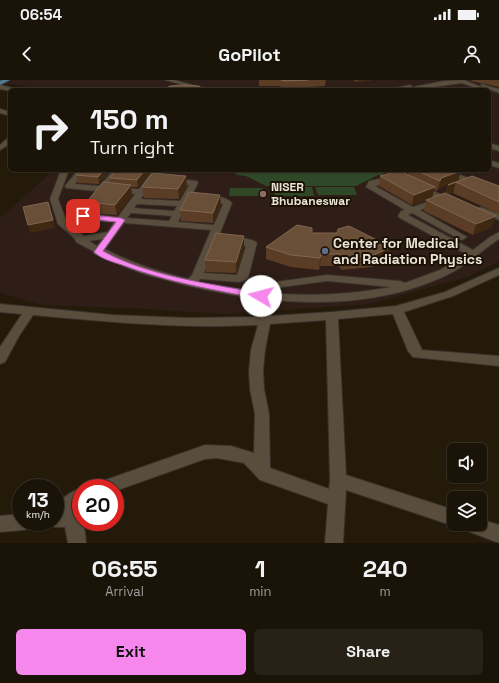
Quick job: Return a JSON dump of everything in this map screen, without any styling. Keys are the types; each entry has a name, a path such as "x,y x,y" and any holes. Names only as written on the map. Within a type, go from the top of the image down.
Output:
{"main road":[{"path":"1,81 7,80"}],"street":[{"path":"160,80 187,88"},
{"path":"168,80 183,87 191,88"},
{"path":"400,88 442,80 482,88"},
{"path":"417,88 462,81 482,88"},
{"path":"63,172 54,191 58,216 64,225 80,240 98,252 122,263 241,293 289,297 340,297 375,293 433,277 453,268 499,234"},
{"path":"80,172 69,186 147,185 192,182 194,184 172,224"},
{"path":"115,172 81,215 87,217 216,228"},
{"path":"98,252 156,172"},
{"path":"448,172 499,188"},
{"path":"461,172 499,194"},
{"path":"462,237 370,187 372,184 390,178 408,180 448,191 467,207 490,221"},
{"path":"472,254 403,216 404,213 474,180"},
{"path":"135,201 228,203 194,280"},
{"path":"467,207 499,217"},
{"path":"128,210 178,214"},
{"path":"80,240 112,234"},
{"path":"194,280 242,278 252,243 211,240"},
{"path":"0,308 113,319 189,322 332,316 397,310 449,294 499,271"},
{"path":"241,293 264,287 326,278 408,285"},
{"path":"397,310 415,351 418,354 499,361"},
{"path":"0,359 13,335 30,311"},
{"path":"332,316 338,480 334,543"},
{"path":"262,472 262,414 257,389 256,371 258,350 264,320"},
{"path":"0,335 13,335"},
{"path":"124,481 205,452 213,452 253,459 262,472 272,478 337,500"},
{"path":"338,480 447,516"},
{"path":"64,510 72,500"},
{"path":"64,520 73,521 77,543"},
{"path":"0,524 12,523"},
{"path":"487,530 499,534"}],"shaded area":[{"name":"NISER Bhubaneswar","path":"13,80 499,80 499,262 467,277 370,304 223,314 147,309 41,305 0,293 0,218 52,172 491,172 491,88 37,88 4,83"}],"green space":[{"path":"233,172 385,172 382,175 378,175 356,186 266,186 246,176 237,175"},
{"path":"273,187 312,187 314,196 275,196"},
{"path":"315,187 354,187 357,195 318,195"},
{"path":"230,188 263,188 263,196 229,196"}],"building":[{"path":"281,80 308,80 285,81"},
{"path":"170,86 199,86 200,88 167,88"},
{"path":"79,172 102,172 98,177 76,175"},
{"path":"114,172 143,172 137,180 110,178"},
{"path":"395,172 402,172 435,187 414,195 380,176"},
{"path":"420,172 458,172 441,178 440,181"},
{"path":"153,173 186,176 178,189 142,187"},
{"path":"472,176 499,186 499,202 456,182"},
{"path":"103,182 131,185 115,205 87,202"},
{"path":"189,192 220,195 213,213 180,210"},
{"path":"445,193 496,216 476,224 426,200"},
{"path":"48,202 53,220 28,225 23,207"},
{"path":"297,225 312,228 312,233 337,233 338,229 349,226 391,247 374,255 342,258 340,254 321,254 320,258 291,255 266,247"},
{"path":"216,233 244,236 236,262 205,260"}],"place":[{"name":"NISER Bhubaneswar","path":"263,194"},
{"name":"Center for Medical and Radiation Physics","path":"325,251"}],"route":[{"path":"83,216 121,220 98,252 107,257 140,269 191,283 261,296"}]}
